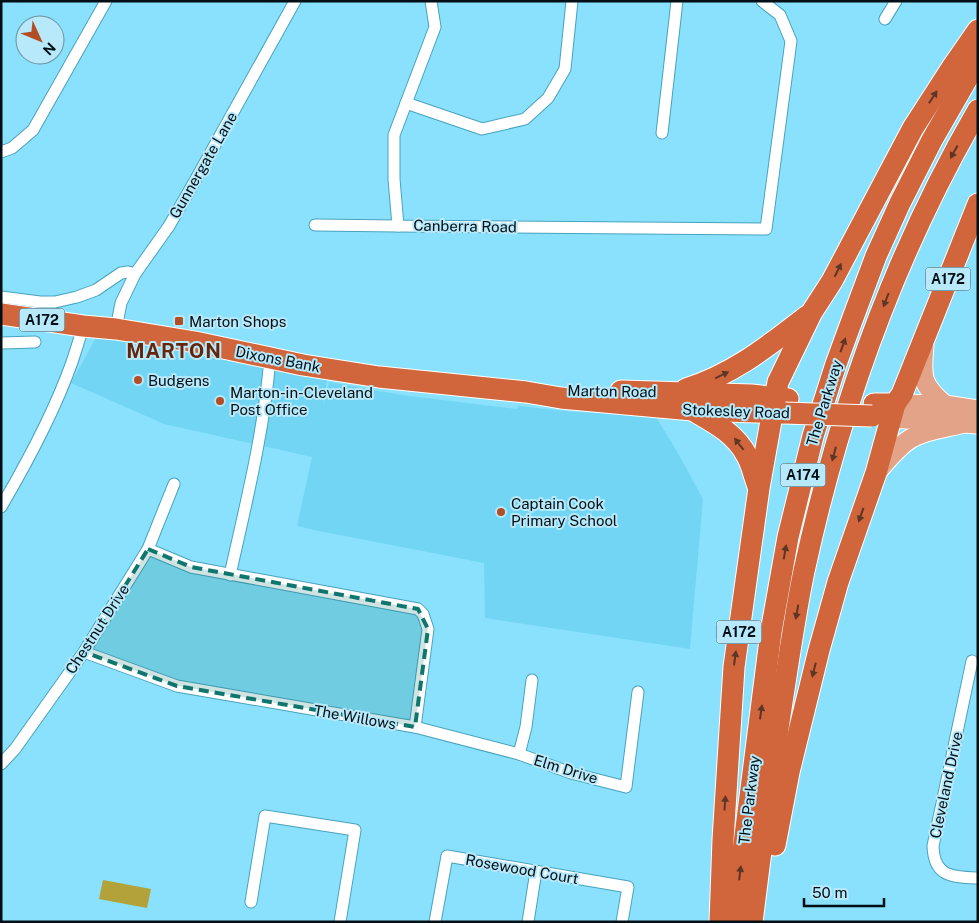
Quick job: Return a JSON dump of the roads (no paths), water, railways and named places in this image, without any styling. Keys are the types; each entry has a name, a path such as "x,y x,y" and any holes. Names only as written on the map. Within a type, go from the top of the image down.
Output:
{"highway":[{"path":"780,406 778,382 812,312 832,281 913,128 978,30"},
{"name":"The Parkway","path":"734,922 771,632 788,537 813,436 836,364 876,256 932,140 978,60"},
{"name":"The Parkway","path":"752,922 792,637 804,572 840,430 885,302 911,239 942,174 978,110"},
{"name":"A172","path":"884,411 902,394 978,204"},
{"path":"677,392 726,373 752,357 812,312"},
{"name":"Dixons Bank","path":"1,314 116,329 195,342 270,358 379,377 526,392"},
{"name":"Marton Road","path":"526,392 560,390 648,399 677,392 751,395 780,406"},
{"name":"Stokesley Road","path":"648,399 693,410 780,406 884,411"},
{"name":"A172","path":"720,922 734,667 758,488 780,406"},
{"name":"A172","path":"693,410 724,429 738,441 747,456 758,488"},
{"path":"764,922 775,844 789,772 838,582 876,473 884,411"}],"main road":[{"name":"A172","path":"924,338 922,361 924,382 935,396 946,405"},
{"name":"Stokesley Road","path":"884,411 946,405 978,410"},
{"name":"Stokesley Road","path":"884,411 971,424"},
{"path":"876,473 890,455 908,440 923,434 971,424"}],"street":[{"path":"1,152 12,148 33,130 106,1"},
{"name":"Gunnergate Lane","path":"116,329 121,303 135,274 178,210 295,1"},
{"name":"Canberra Road","path":"431,1 434,27 394,135 394,179 398,226 766,230 791,41 780,15 762,1"},
{"path":"406,103 482,129 525,119 548,98 565,69 572,1"},
{"path":"662,134 677,1"},
{"path":"885,19 896,1"},
{"path":"315,225 398,226"},
{"path":"1,297 55,302 96,290 121,273 135,274"},
{"path":"1,506 23,470 49,417 72,363 83,326"},
{"path":"1,343 32,342 30,330"},
{"path":"230,575 258,446 268,384 270,358"},
{"name":"Chestnut Drive","path":"1,764 15,749 84,652 148,548 174,484"},
{"name":"The Willows","path":"84,652 177,686 415,727 428,629 423,614 418,609 191,567 148,548"},
{"name":"Cleveland Drive","path":"972,661 933,846 934,857 943,872 952,876 978,878"},
{"path":"519,754 526,727 532,680"},
{"name":"Elm Drive","path":"415,727 519,754 571,773 626,787 638,692"},
{"path":"251,902 265,816 354,830 340,922"},
{"name":"Rosewood Court","path":"435,922 447,856 628,887 622,922"},
{"path":"528,922 536,872"}],"place":[{"name":"Marton Shops","path":"179,321"},
{"name":"Budgens","path":"138,380"},
{"name":"Marton-in-Cleveland Post Office","path":"220,401"},
{"name":"Captain Cook Primary School","path":"501,512"}],"district":[{"name":"MARTON","path":"174,351"}]}
